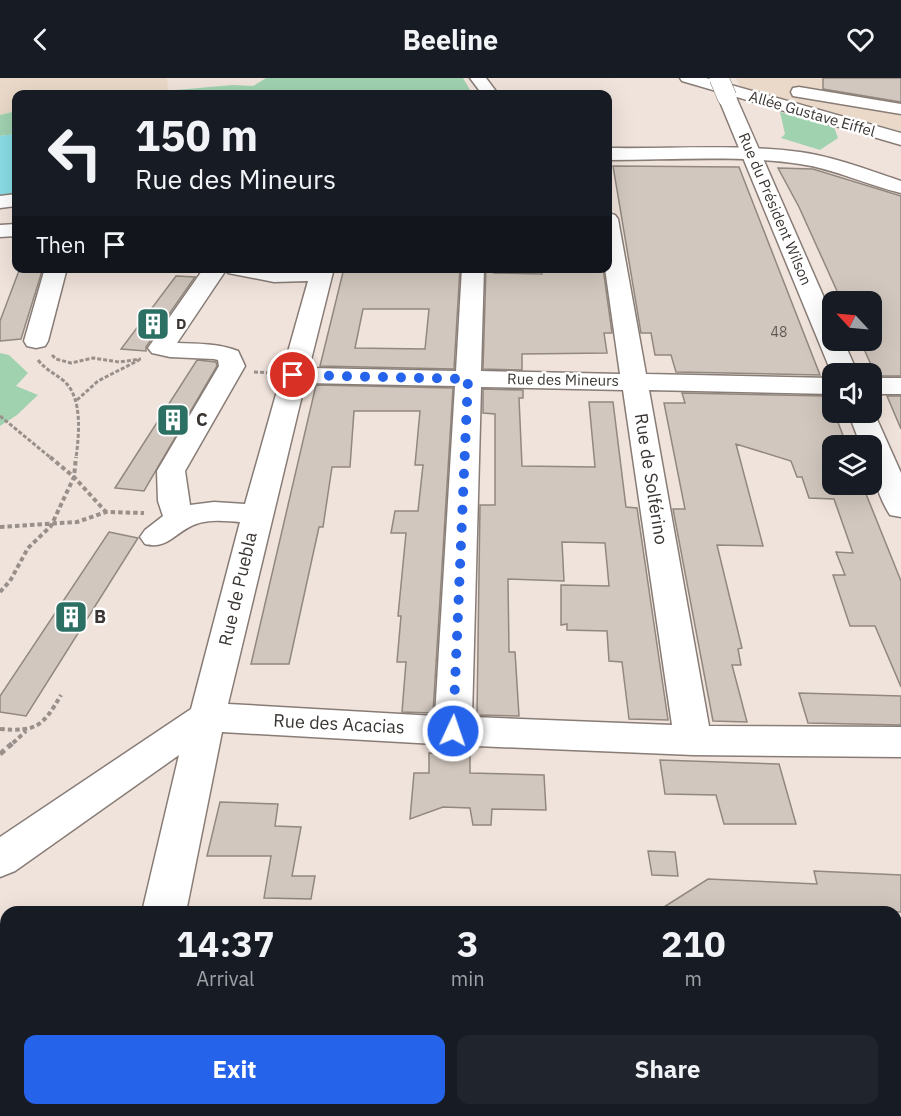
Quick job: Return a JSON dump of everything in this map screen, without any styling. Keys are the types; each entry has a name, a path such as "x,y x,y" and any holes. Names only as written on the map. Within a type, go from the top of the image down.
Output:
{"street":[{"name":"Allée Gustave Eiffel","path":"688,78 901,139"},
{"name":"Rue du Président Wilson","path":"718,78 840,363"},
{"path":"752,78 755,84 901,109"},
{"path":"612,154 751,155 815,160 901,187"},
{"name":"Rue de Solférino","path":"612,243 693,740"},
{"path":"36,341 56,273"},
{"path":"213,273 161,348 175,352 218,350 229,356 232,366 171,471 174,501 171,523 199,512 256,514"},
{"path":"453,731 473,273"},
{"path":"279,275 321,275"},
{"path":"279,275 310,318"},
{"name":"Rue de Puebla","path":"165,906 207,717 256,514 321,275"},
{"name":"Rue des Mineurs","path":"293,375 822,386"},
{"path":"882,386 901,386"},
{"path":"866,423 901,508"},
{"path":"0,858 207,717"},
{"name":"Rue des Acacias","path":"207,717 453,731 693,740 901,742"}],"path":[{"path":"36,341 56,359 71,363 93,358 119,362 143,358 98,381 77,400"},
{"path":"0,592 10,581 28,548 51,526 74,477 77,452 77,400 65,382 46,370 37,359 36,341"},
{"path":"230,370 293,375"},
{"path":"0,416 74,477 106,512"},
{"path":"0,527 51,526 77,522 106,512 171,523"},
{"path":"0,754 26,731 45,723 61,695"},
{"path":"0,729 26,731"}],"shaded area":[{"path":"0,78 167,78 168,90 12,90 12,112 0,115"},
{"path":"736,78 901,78 901,131 741,88"}],"green space":[{"path":"266,78 463,78 470,90 175,90 233,85 253,86"},
{"path":"12,112 12,134 0,136 0,115"},
{"path":"780,112 834,127 838,138 820,150 781,138 785,134"},
{"path":"0,353 9,355 28,373 16,386 38,395 17,415 0,426"}],"water":[{"path":"12,134 12,194 0,196 0,136"}],"building":[{"path":"823,78 901,78 901,102 823,89"},
{"path":"613,166 739,167 820,375 676,372 671,355 655,355 651,333 641,333"},
{"path":"778,168 813,169 901,196 901,376 882,376 882,363 870,363 865,351 882,351 882,291 837,291 799,207"},
{"path":"18,273 41,273 21,339 0,341 0,321"},
{"path":"343,273 460,273 454,369 320,366","holes":["363,309 429,309 425,349 355,348"]},
{"path":"486,273 604,273 612,333 604,333 607,353 522,354 522,370 483,369"},
{"name":"D","path":"176,276 195,277 146,347 146,351 121,349"},
{"name":"C","path":"197,360 216,362 217,366 144,491 115,488"},
{"path":"316,385 453,388 433,713 402,712 406,662 397,662 401,616 398,616 406,533 391,533 395,511 418,511 423,465 415,465 420,411 354,411 350,467 332,467 323,527 319,527 289,664 251,664"},
{"path":"483,389 523,390 523,398 519,398 522,466 595,467 589,402 613,402 626,507 637,508 668,720 629,719 622,662 609,661 607,631 567,630 567,624 561,625 561,585 609,586 605,543 562,542 564,581 508,579 509,652 515,652 519,716 477,715 480,505 495,505 495,414 483,413"},
{"path":"682,393 822,396 822,423 838,423 843,435 822,435 822,495 866,495 901,581 901,687 875,626 850,626 833,575 845,575 836,552 853,553 834,499 809,498 802,477 797,477 791,461 736,444 763,546 717,545 742,648 738,649 741,665 732,665 747,722 713,721 673,509 685,509 664,403 685,403"},
{"path":"887,396 901,396 901,429"},
{"name":"B","path":"109,532 138,538 26,716 0,712 0,696"},
{"path":"799,693 901,696 901,725 808,723"},
{"path":"429,753 470,754 470,773 544,775 546,810 492,809 491,825 473,825 470,808 443,807 410,819 414,773 429,773"},
{"path":"660,760 779,764 796,824 724,824 716,795 665,794"},
{"path":"220,802 278,804 275,826 301,827 292,876 315,876 311,899 264,898 271,856 207,856"},
{"path":"648,851 675,852 678,876 652,875"},
{"path":"814,871 901,875 901,906 665,906 708,879 817,884"}],"place":[{"name":"D","path":"153,324"},
{"name":"C","path":"173,420"},
{"name":"B","path":"71,617"}],"route":[{"path":"293,375 468,379 453,731"}]}
